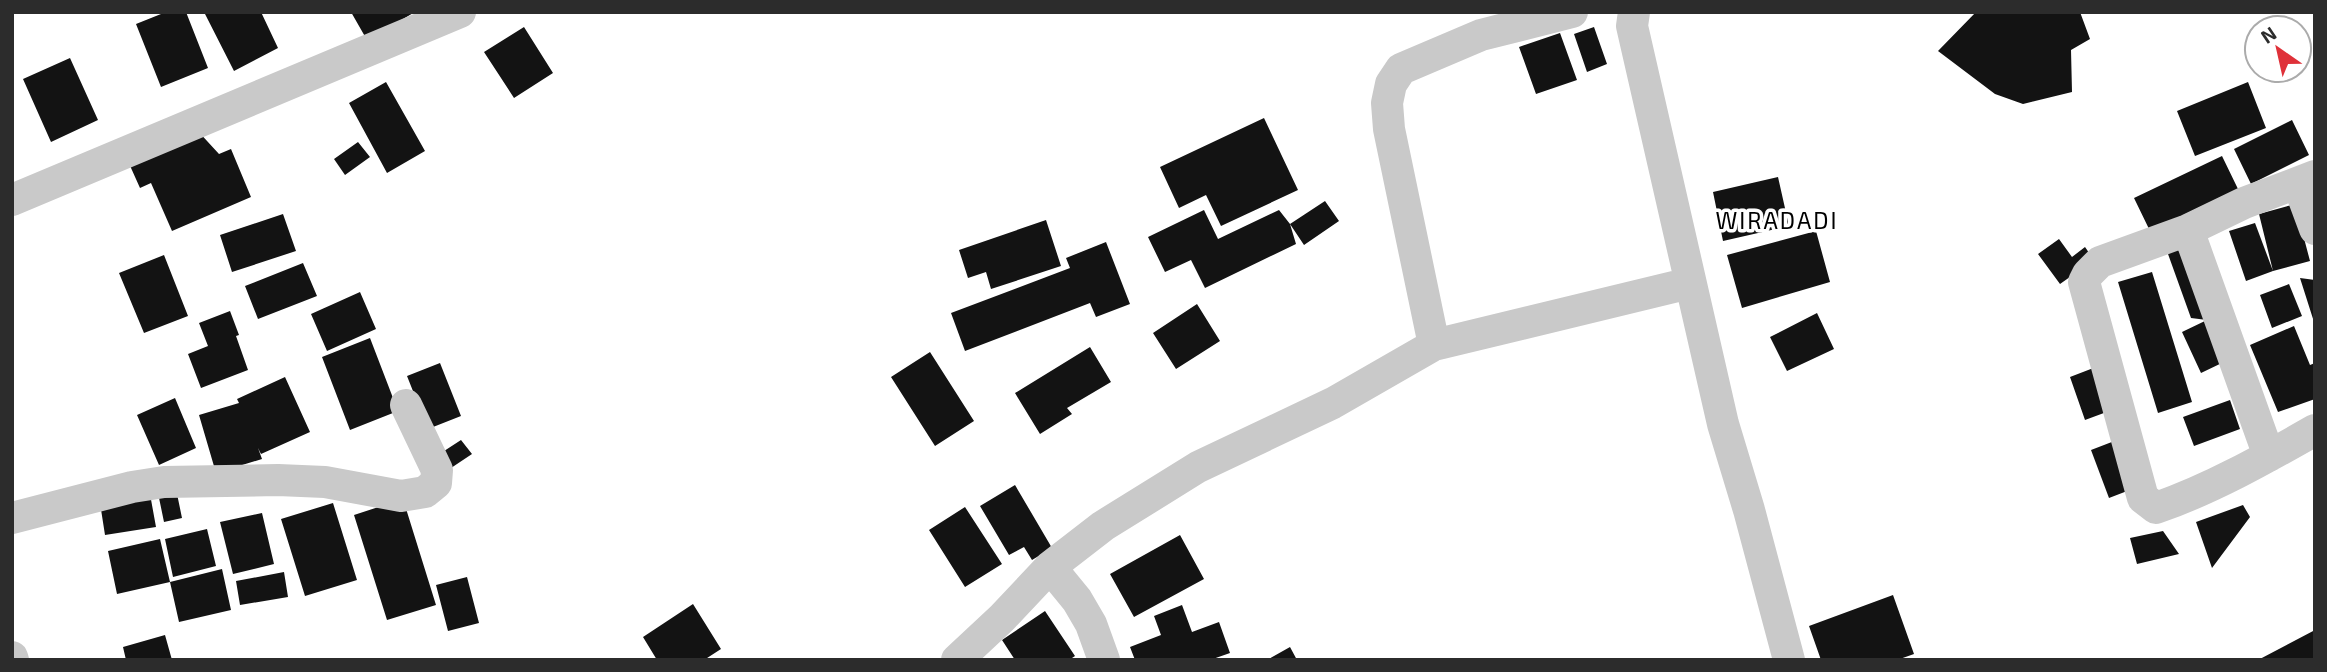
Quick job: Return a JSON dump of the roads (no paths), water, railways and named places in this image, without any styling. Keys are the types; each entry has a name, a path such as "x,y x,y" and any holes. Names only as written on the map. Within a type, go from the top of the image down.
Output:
{"street":[{"path":"12,200 460,12"},
{"path":"1434,345 1389,129 1387,103 1391,84 1401,69 1480,35 1572,12"},
{"path":"1634,12 1632,26 1723,424 1789,660"},
{"path":"2315,229 2306,180 2244,203 2188,230 2100,262 2084,282 2143,498 2156,508 2269,456 2315,430"},
{"path":"2188,230 2269,456"},
{"path":"957,660 1002,618 1050,567 1103,526 1198,467 1334,402 1434,345 1690,283"},
{"path":"12,518 131,487 164,482 278,480 325,482 401,496 425,492 436,484 437,470 406,404"},
{"path":"1050,567 1077,600 1091,624 1104,660"}],"district":[{"name":"WIRADADI","path":"1777,220"}]}
